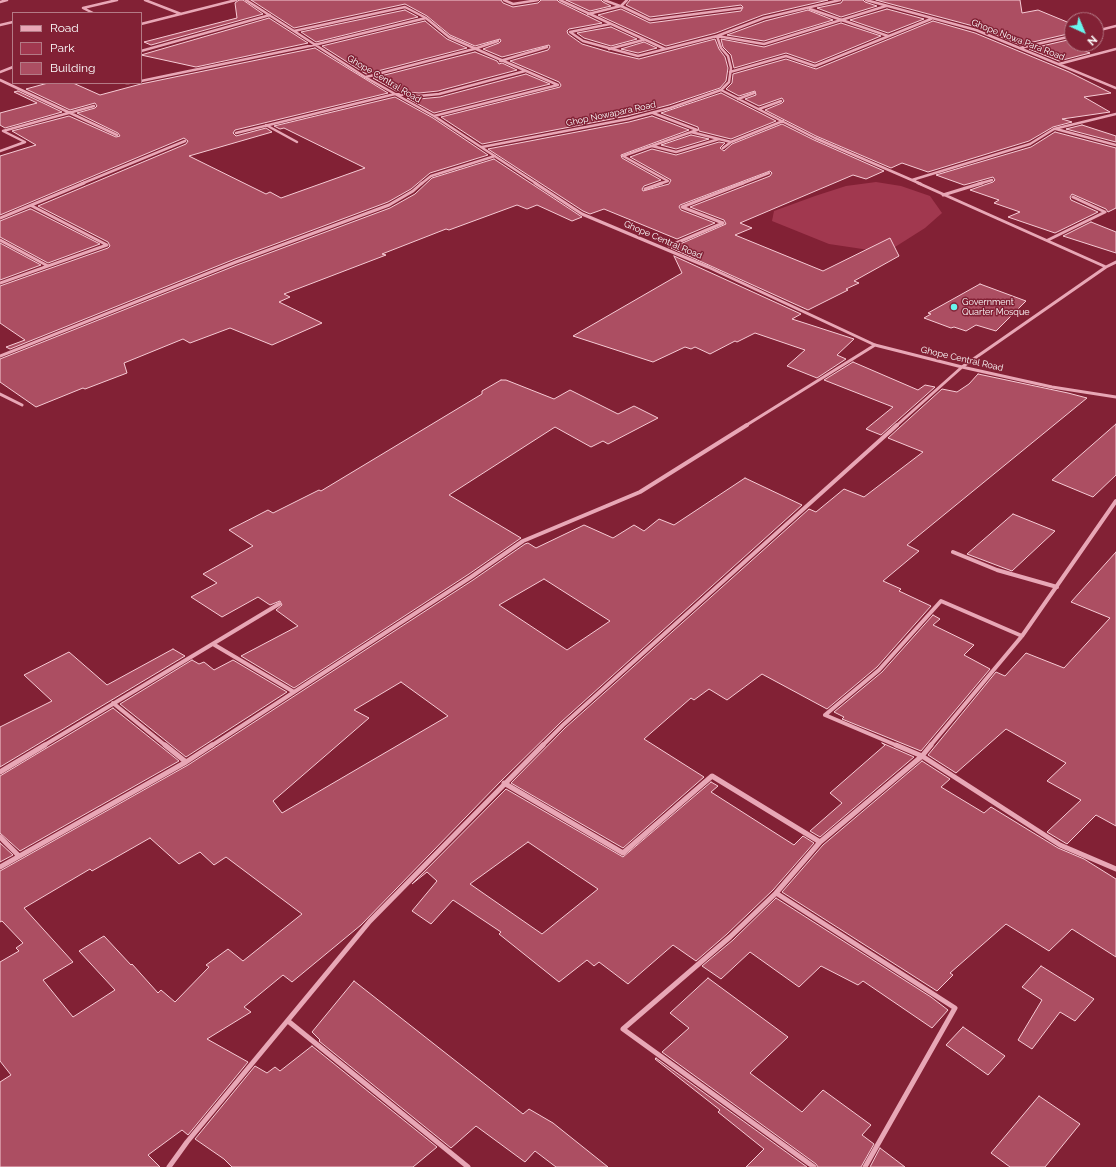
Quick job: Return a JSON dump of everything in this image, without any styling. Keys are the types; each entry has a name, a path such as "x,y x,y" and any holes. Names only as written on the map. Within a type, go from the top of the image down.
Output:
{"street":[{"path":"0,2 7,0"},
{"path":"91,12 83,8 117,0"},
{"path":"145,0 181,14"},
{"path":"142,24 236,0"},
{"name":"Ghope Central Road","path":"246,0 365,77 434,116 582,214 708,267 875,345 962,367 1052,386 1116,397"},
{"path":"504,0 513,4 538,0"},
{"path":"560,0 665,49"},
{"path":"604,0 621,6 650,20 741,8"},
{"path":"588,14 621,6 627,0"},
{"path":"610,24 570,32 583,41 638,56 717,36 764,18 840,0"},
{"name":"Ghope Nowa Para Road","path":"866,0 976,30 1116,88"},
{"path":"717,36 764,44 886,6"},
{"path":"294,31 405,7 426,18 448,37 558,85 434,116"},
{"path":"808,8 889,36"},
{"path":"142,51 270,16"},
{"path":"142,80 314,45 426,18"},
{"path":"730,72 786,56 815,66 931,18"},
{"path":"0,25 12,22"},
{"path":"1104,29 1116,26"},
{"path":"717,36 721,48 728,56 731,68 729,82 721,90 815,138 1106,267"},
{"path":"1019,48 1064,38"},
{"path":"608,49 643,40"},
{"path":"365,77 474,49 498,41"},
{"path":"500,61 547,47"},
{"path":"1059,64 1116,49"},
{"path":"0,72 12,67"},
{"path":"236,134 266,125 395,94 419,96 439,94 525,71"},
{"path":"0,80 117,135"},
{"name":"Ghop Nowapara Road","path":"482,147 628,119 653,113 721,90"},
{"path":"738,99 754,93"},
{"path":"759,110 781,101"},
{"path":"0,151 25,142 3,132 94,106"},
{"path":"645,189 668,181 623,156 696,130 653,113"},
{"path":"912,180 1030,144 1054,129 1116,114"},
{"path":"723,148 731,142 783,122"},
{"path":"266,125 297,142"},
{"path":"1054,129 1116,145"},
{"path":"691,132 731,142"},
{"path":"652,146 676,152 719,139"},
{"path":"0,218 32,206 185,141"},
{"path":"0,356 236,262 390,205 413,191 431,176 495,156"},
{"path":"669,246 723,223 682,207 769,173"},
{"path":"943,195 992,180"},
{"path":"1048,240 1105,212 1073,197"},
{"path":"0,283 107,245 32,206"},
{"path":"0,240 48,266"},
{"path":"169,1167 187,1142 370,921 563,724 962,367 1106,267 1116,262"},
{"path":"0,867 186,762 524,541 640,492 875,345"},
{"path":"0,394 22,405"},
{"path":"814,1167 623,1029 730,937 776,893 820,842 922,756 1022,636 1116,501"},
{"path":"953,552 997,570 1057,587"},
{"path":"1022,636 941,600 880,670 826,715 922,756 1060,845 1116,869"},
{"path":"0,772 112,703 279,604"},
{"path":"213,644 294,692"},
{"path":"112,703 186,762"},
{"path":"504,783 623,853 712,776 820,842"},
{"path":"0,836 19,856"},
{"path":"776,893 955,1008 864,1167"},
{"path":"288,1021 468,1167"}],"green space":[{"path":"876,182 901,186 930,196 942,213 925,228 895,247 876,251 829,244 772,221 774,211 846,186"}],"building":[{"path":"239,0 243,0 263,14 151,45 144,42 237,18 235,3"},
{"path":"251,0 501,0 503,3 513,7 538,3 541,0 557,0 602,23 569,29 567,31 568,34 582,44 609,52 639,59 715,39 719,49 725,57 728,68 726,81 720,88 669,105 627,116 482,144 441,117 560,87 561,85 559,82 510,61 548,50 550,47 549,45 502,57 483,49 499,43 501,41 500,39 475,46 450,35 427,16 405,4 294,28"},
{"path":"566,0 601,0 611,6 590,11"},
{"path":"630,0 828,0 763,15 716,33 666,46 598,15 621,9 650,23 741,11 743,7 741,5 650,17 626,5"},
{"path":"843,0 863,0 877,6 841,17 817,8 841,3"},
{"path":"876,0 1020,0 1022,13 1038,10 1064,21 1064,35 1020,45 977,27"},
{"path":"887,9 924,19 888,33 850,20"},
{"path":"405,10 418,17 316,42 301,32"},
{"path":"808,10 833,20 764,41 727,35 765,21"},
{"path":"269,18 308,43 196,67 142,55"},
{"path":"425,21 447,39 467,48 366,74 322,46"},
{"path":"933,21 975,33 1069,72 1111,93 1084,97 1110,112 1062,119 1072,122 1053,127 1029,141 928,172 902,163 891,168 816,136 765,110 782,103 784,101 782,98 759,106 745,99 756,95 755,91 739,96 726,89 732,83 733,74 786,59 816,69"},
{"path":"841,23 881,36 815,63 786,53 734,68 731,55 723,47 721,39 764,47"},
{"path":"611,27 637,39 611,46 584,38 577,33"},
{"path":"1064,41 1064,52 1090,53 1059,61 1029,49"},
{"path":"644,42 657,48 638,53 621,49"},
{"path":"315,48 388,93 235,130 233,133 236,136 266,128 272,132 189,156 266,194 270,192 281,198 365,168 284,128 280,129 274,126 395,97 433,118 488,155 430,173 411,189 388,202 235,259 10,349 6,347 25,340 0,323 0,286 110,246 108,242 38,206 186,144 188,141 184,138 0,215 0,156 36,145 12,131 69,116 116,137 120,136 118,133 77,113 95,108 97,106 95,103 70,110 26,89 44,84 75,84 100,95 142,84"},
{"path":"475,52 497,61 499,64 502,63 517,70 438,91 419,93 396,91 373,78"},
{"path":"526,74 550,84 434,113 407,98 419,99 440,97"},
{"path":"18,91 62,112 5,128 0,125 0,113 37,103 14,92"},
{"path":"721,93 776,121 731,139 699,131 698,127 661,113"},
{"path":"652,116 689,130 621,155 622,158 661,180 644,186 642,189 643,191 669,184 671,180 630,157 652,149 676,155 719,142 725,143 720,148 724,151 732,144 782,124 884,171 866,179 853,175 740,223 752,228 735,235 823,271 890,238 899,256 854,281 859,283 846,289 848,290 808,310 671,248 726,224 724,220 690,207 770,176 772,173 770,171 680,205 679,207 681,210 715,223 677,239 604,209 590,214 583,211 488,149 629,122"},
{"path":"1082,125 1116,136 1116,142 1066,129"},
{"path":"1055,132 1116,148 1116,208 1108,212 1106,209 1072,194 1070,197 1071,200 1098,212 1055,233 1008,217 1020,212 994,203 999,200 970,190 993,182 995,180 993,177 964,185 936,175 1031,147"},
{"path":"691,135 709,139 676,149 661,145"},
{"path":"494,159 582,217 572,221 537,205 527,209 517,205 449,230 446,229 382,254 386,255 284,294 290,297 279,302 322,323 272,345 230,328 190,343 183,339 124,363 127,373 85,389 83,388 36,407 0,382 0,359 237,265 390,208 415,194 432,178"},
{"path":"30,209 100,244 48,263 0,237 0,221"},
{"path":"1091,222 1116,232 1116,253 1063,236"},
{"path":"0,243 41,265 0,280"},
{"path":"674,256 801,314 792,319 854,339 837,355 846,359 817,378 787,366 805,350 755,333 737,342 735,341 710,354 695,347 691,349 685,347 653,362 573,336 682,273"},
{"path":"980,284 1026,301 996,331 976,325 966,331 954,327 951,328 924,318 931,314 928,313"},
{"path":"853,362 918,390 925,385 935,387 881,435 866,429 893,407 824,380"},
{"path":"978,374 1087,398 907,545 919,551 883,581 901,589 899,591 931,606 877,667 827,709 762,674 727,700 709,689 694,700 691,698 644,739 704,777 623,848 511,783 565,728 809,509 816,512 844,489 864,497 923,452 888,438 942,389 957,392 969,384"},
{"path":"501,380 506,380 554,399 570,390 618,414 634,406 658,418 608,444 603,441 591,447 555,427 449,495 521,538 469,574 294,688 241,656 298,626 276,610 282,605 280,601 270,605 258,597 222,617 191,597 217,583 203,574 253,546 229,530 268,510 273,513 319,490 321,491 482,394 482,391"},
{"path":"1116,424 1116,475 1093,497 1052,480"},
{"path":"745,478 802,505 561,722 501,781 361,925 292,982 283,975 244,1007 251,1012 207,1039 248,1062 188,1135 182,1130 148,1155 160,1167 0,1167 0,1082 11,1075 0,1061 0,962 19,951 16,948 23,943 2,921 0,922 0,871 188,765 473,580 525,544 528,543 536,548 584,525 613,538 634,525 644,531 659,519 674,525","holes":["544,579 610,621 567,650 499,605","401,682 448,716 282,813 273,801 369,718 354,710","150,838 179,864 200,852 214,865 226,857 302,914 243,961 228,949 206,965 209,967 175,1002 161,990 158,993 104,936 79,951 115,990 73,1017 43,980 73,962 24,908 90,869 92,871"]},
{"path":"1013,514 1055,531 1012,571 967,554"},
{"path":"1116,552 1116,826 1096,815 1067,844 1047,832 1081,800 1047,781 1066,763 1006,729 956,773 928,755 996,672 1005,676 1026,653 1064,668 1110,618 1071,602"},
{"path":"933,615 940,619 933,625 974,645 964,655 990,669 921,751 842,719 844,717 834,712 882,672"},
{"path":"173,649 185,656 0,767 0,727 52,701 24,675 69,652 107,685"},
{"path":"192,660 199,664 204,662 214,670 233,660 287,692 186,757 120,704"},
{"path":"113,708 179,761 20,851 0,833 0,776"},
{"path":"882,743 914,757 820,837 810,831 842,803 830,793 885,745"},
{"path":"922,761 950,779 941,787 984,813 991,807 1058,848 1084,859 1116,879 1116,957 1072,929 1049,951 1006,924 950,973 953,975 937,991 782,892 823,845"},
{"path":"711,782 718,786 711,792 794,845 803,836 814,843 773,890 696,961 673,945 628,984 599,962 594,966 587,960 559,982 499,934 501,932 453,900 431,924 412,911 437,881 427,872 412,884 506,789 623,857","holes":["528,842 598,889 542,934 470,884"]},
{"path":"0,843 13,855 0,862"},
{"path":"776,898 931,997 948,1010 932,1028 863,981 858,985 821,966 799,987 750,952 721,979 702,966 733,940"},
{"path":"1041,966 1094,999 1075,1021 1060,1012 1032,1049 1018,1040 1042,1000 1022,987"},
{"path":"708,978 788,1037 750,1073 802,1112 823,1090 871,1125 862,1135 874,1144 861,1167 818,1167 816,1164 662,1052 689,1028 670,1013"},
{"path":"354,981 523,1114 529,1109 553,1123 608,1167 556,1167 535,1151 525,1162 476,1126 451,1148 319,1041 320,1040 312,1032"},
{"path":"963,1027 1005,1056 988,1075 946,1045"},
{"path":"312,1046 437,1147 413,1167 232,1167 224,1159 195,1139 255,1066 267,1073 275,1067 280,1071"},
{"path":"656,1058 807,1167 746,1167 764,1149 718,1112 720,1110 655,1059"},
{"path":"1039,1096 1080,1124 1045,1167 1010,1167 991,1153"},
{"path":"880,1148 905,1167 870,1167"}],"place":[{"name":"Government Quarter Mosque","path":"954,307"}]}
